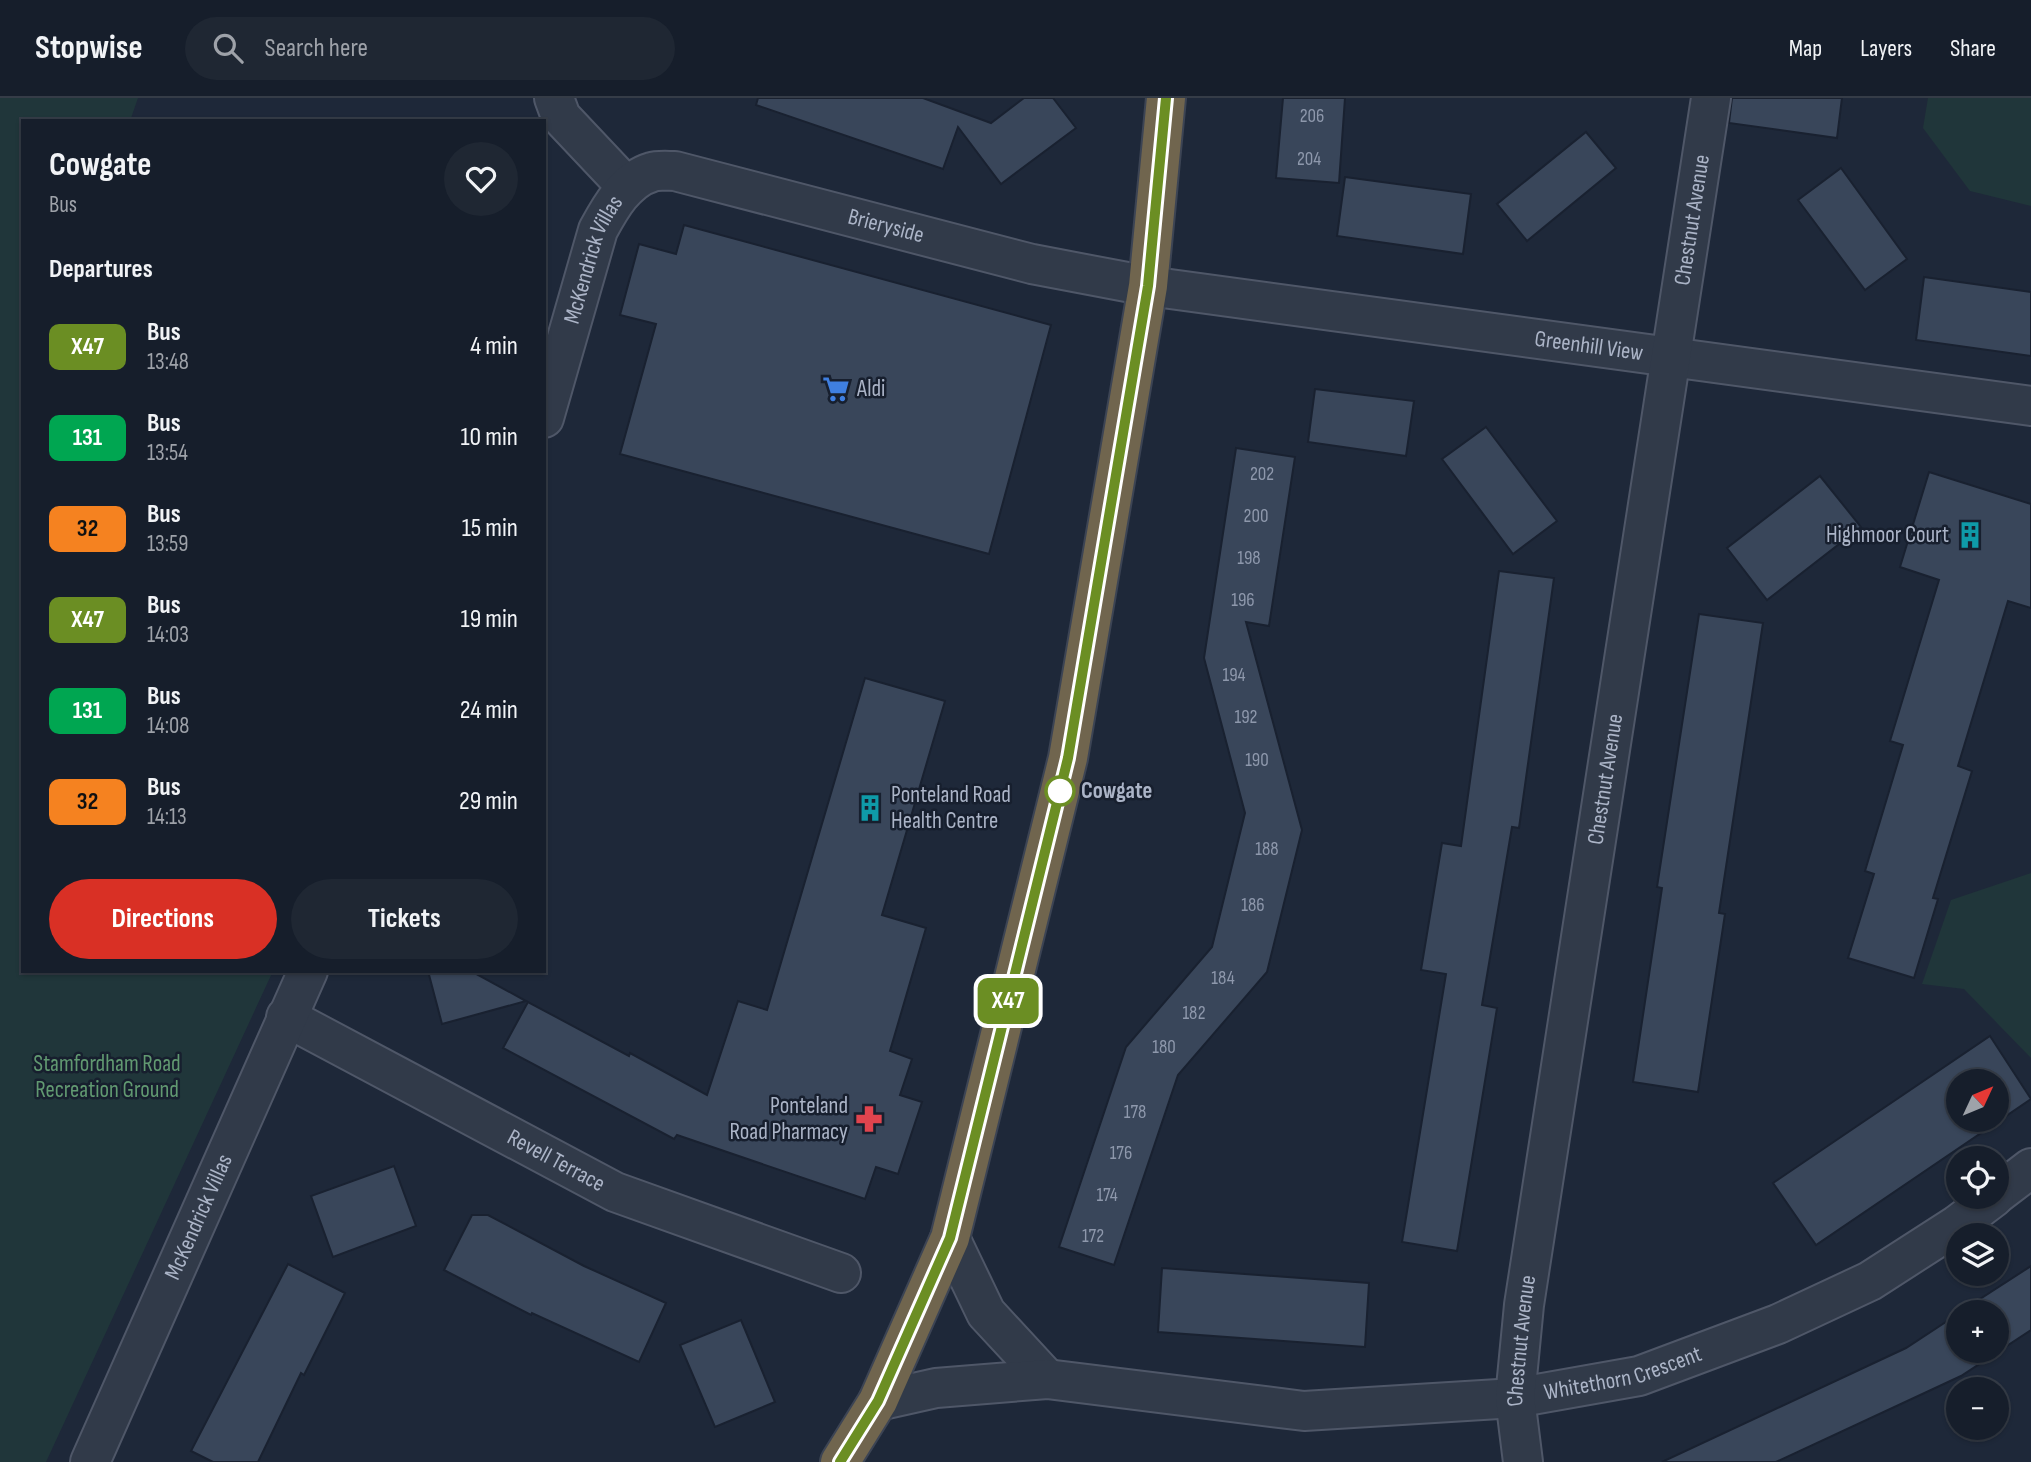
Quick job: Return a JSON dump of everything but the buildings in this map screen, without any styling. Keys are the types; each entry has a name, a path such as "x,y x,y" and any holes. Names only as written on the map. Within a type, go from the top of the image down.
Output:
{"highway":[{"path":"840,1462 878,1401 950,1238 1068,758 1148,286 1166,98"}],"street":[{"path":"554,98 561,117 627,187"},
{"name":"Chestnut Avenue","path":"1523,1462 1515,1398 1524,1305 1711,98"},
{"name":"Brieryside","path":"627,187 651,172 675,171 1032,264 1148,286"},
{"name":"McKendrick Villas","path":"546,411 598,230 611,206 627,187"},
{"name":"Greenhill View","path":"1148,286 2031,406"},
{"name":"McKendrick Villas","path":"90,1462 307,973"},
{"name":"Revell Terrace","path":"286,1017 615,1192 841,1273"},
{"name":"Whitethorn Crescent","path":"2009,1185 2031,1168"},
{"name":"Whitethorn Crescent","path":"878,1401 936,1388 1047,1379 1304,1411 1515,1398 1639,1376 1778,1324 1870,1281 1978,1209"},
{"path":"950,1238 986,1313 1047,1379"}],"green space":[{"name":"Stamfordham Road Recreation Ground","path":"0,98 138,98 131,119 21,119 21,973 272,973 46,1462 0,1462"},
{"path":"1928,98 2031,98 2031,206 1970,191 1923,128"},
{"path":"2031,873 2031,1058 1964,989 1922,984 1951,900"}],"bus line":[{"name":"X47","path":"840,1462 878,1401 950,1238 1068,758 1148,286 1166,98"}],"place":[{"name":"Aldi","path":"836,389"},
{"name":"Highmoor Court","path":"1970,535"},
{"name":"Cowgate","path":"1060,791"},
{"name":"Ponteland Road Health Centre","path":"870,808"},
{"name":"Ponteland Road Pharmacy","path":"869,1119"}]}
